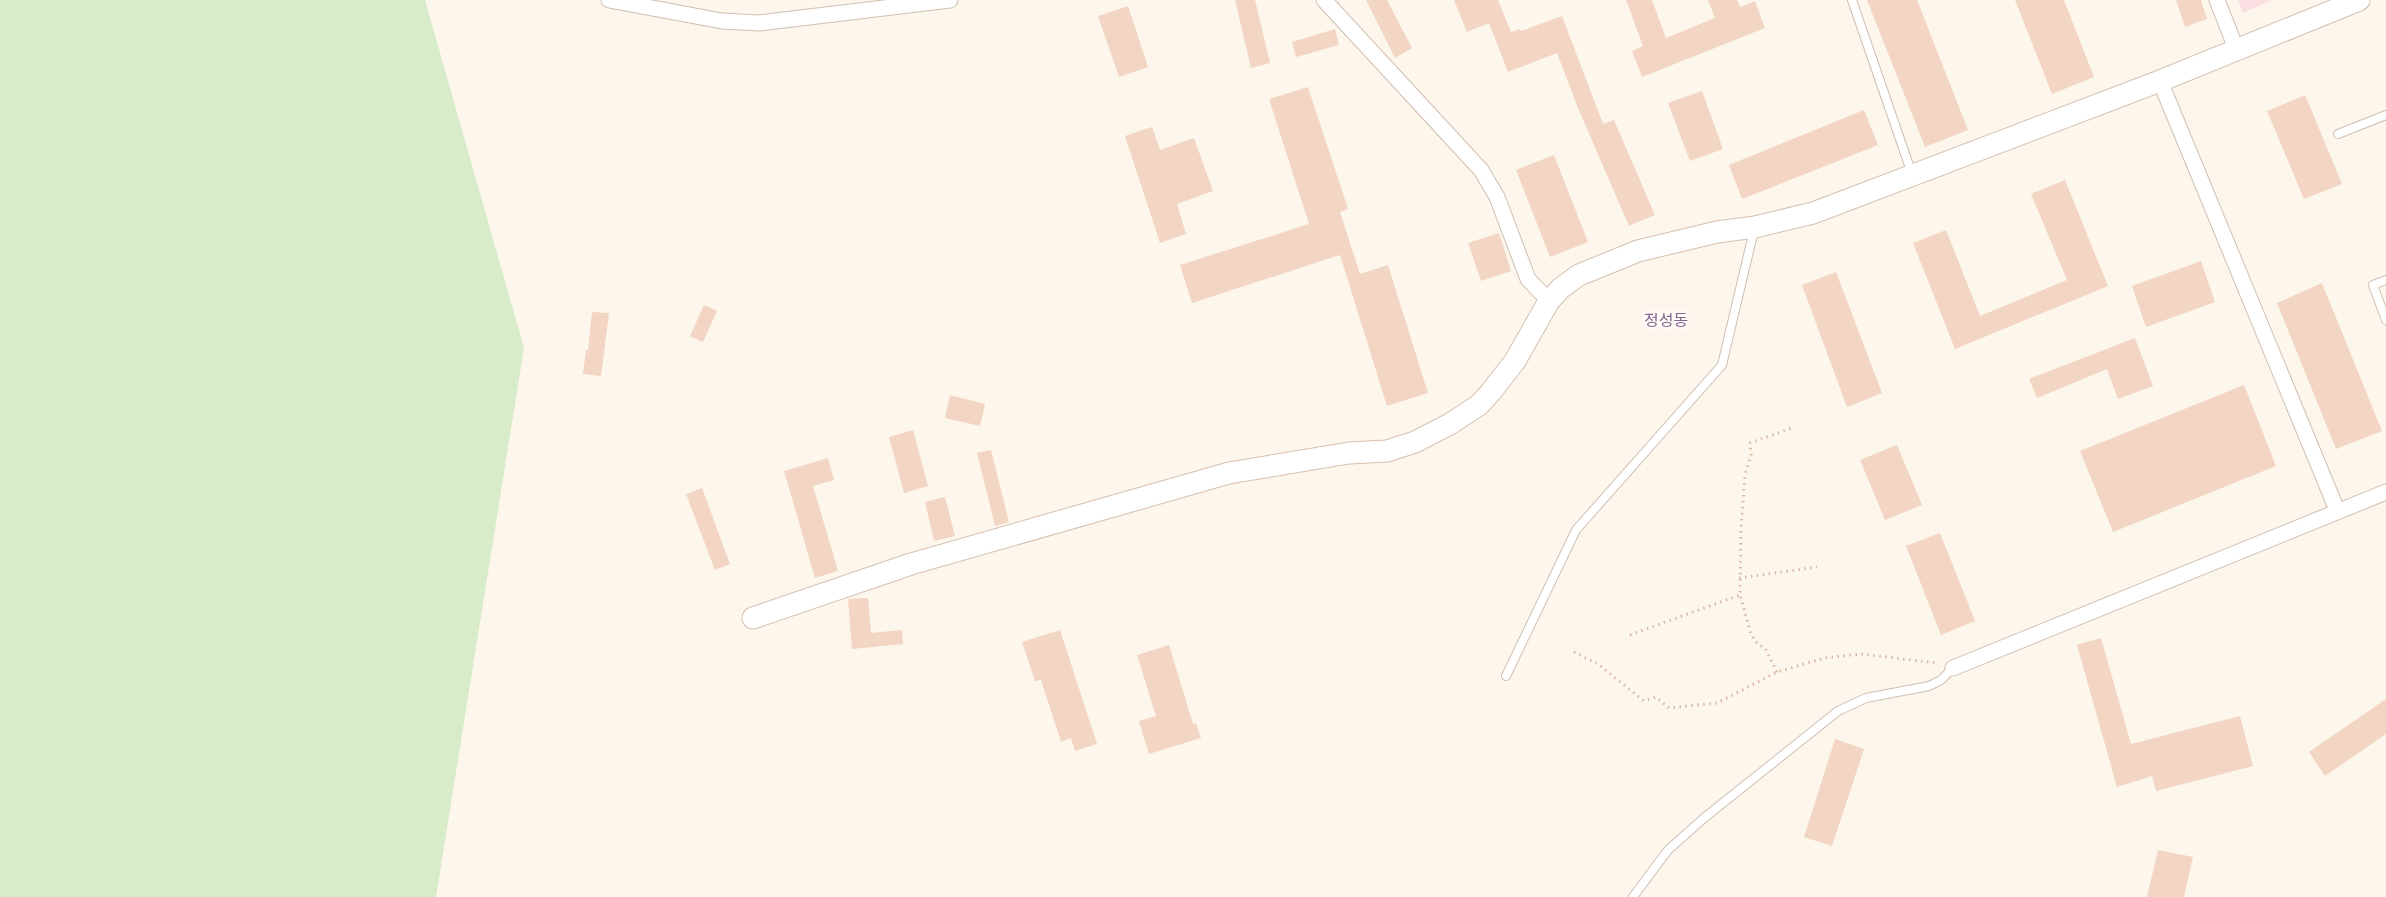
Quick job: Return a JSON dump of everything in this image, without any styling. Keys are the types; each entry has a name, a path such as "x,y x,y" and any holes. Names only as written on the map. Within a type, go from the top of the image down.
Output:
{"street":[{"path":"609,0 722,21 759,24 950,0"},
{"path":"1324,0 1481,170 1497,197 1528,279 1550,301"},
{"path":"2217,0 2236,51"},
{"path":"753,618 911,564 1229,473 1349,453 1387,451 1415,442 1450,424 1479,405 1491,393 1515,361 1550,301 1561,288 1579,275 1638,251 1717,232 1755,227 1813,213 2160,81 2360,0"},
{"path":"2160,81 2337,510"},
{"path":"1953,668 2386,492"}],"lane":[{"path":"1851,0 1912,175"},
{"path":"2338,134 2386,116"},
{"path":"1506,676 1576,530 1722,365 1755,227"},
{"path":"2386,280 2373,285 2386,320"},
{"path":"1633,897 1668,850 1704,818 1838,711 1866,698 1929,686 1941,680 1953,668"}],"path":[{"path":"1777,672 1766,650 1755,641 1751,634 1740,595 1745,475 1752,455 1750,443 1792,428"},
{"path":"1739,578 1817,567"},
{"path":"1630,635 1740,595"},
{"path":"1574,652 1598,664 1644,700 1656,697 1668,708 1717,703 1777,672 1824,658 1861,654 1930,662 1953,668"}],"shaded area":[{"path":"2238,0 2272,0 2243,13"}],"green space":[{"path":"0,0 425,0 524,348 436,897 0,897"}],"building":[{"path":"1235,0 1255,0 1270,63 1251,68"},
{"path":"1366,0 1387,0 1412,48 1395,58"},
{"path":"1454,0 1498,0 1511,32 1520,29 1521,31 1562,16 1603,124 1614,120 1655,215 1629,226 1557,53 1508,72 1489,23 1467,32"},
{"path":"1626,0 1652,0 1666,38 1715,18 1708,0 1737,0 1740,7 1755,1 1765,28 1642,77 1632,51 1643,46"},
{"path":"1867,0 1917,0 1968,130 1925,147"},
{"path":"2015,0 2064,0 2094,77 2052,94"},
{"path":"2176,0 2201,0 2207,19 2185,27"},
{"path":"1128,6 1148,67 1119,77 1098,16"},
{"path":"1335,29 1339,45 1296,57 1292,42"},
{"path":"1308,87 1348,209 1340,212 1360,274 1388,265 1428,393 1387,406 1340,255 1192,303 1180,265 1309,224 1269,99"},
{"path":"1702,91 1723,149 1690,161 1668,103"},
{"path":"2305,95 2342,184 2304,199 2267,111"},
{"path":"1864,110 1878,145 1742,199 1729,165"},
{"path":"1152,127 1160,150 1194,138 1213,191 1177,204 1186,234 1160,243 1125,136"},
{"path":"1554,155 1588,242 1550,257 1516,170"},
{"path":"2065,180 2108,286 1955,349 1913,243 1946,230 1980,316 2067,280 2031,194"},
{"path":"1499,233 1511,271 1481,281 1468,243"},
{"path":"2201,261 2215,302 2146,327 2132,286"},
{"path":"1836,272 1882,393 1847,407 1802,285"},
{"path":"2322,283 2382,431 2336,449 2277,303"},
{"path":"704,305 717,311 703,342 690,336"},
{"path":"592,312 609,313 601,376 583,374"},
{"path":"2135,338 2153,386 2118,399 2107,369 2037,398 2029,379"},
{"path":"2244,385 2276,466 2113,532 2080,451"},
{"path":"950,395 985,404 980,426 945,418"},
{"path":"913,430 928,486 904,493 889,437"},
{"path":"1897,445 1922,505 1885,520 1860,460"},
{"path":"991,450 1009,522 995,526 977,453"},
{"path":"828,458 834,480 813,486 838,571 815,578 784,471"},
{"path":"702,488 730,564 715,570 686,494"},
{"path":"945,497 955,536 934,541 925,502"},
{"path":"1940,533 1975,621 1941,635 1906,546"},
{"path":"868,598 871,633 902,630 903,644 852,649 848,599"},
{"path":"1060,630 1097,744 1075,751 1071,738 1061,742 1041,680 1035,681 1022,642"},
{"path":"2101,638 2131,744 2240,716 2253,766 2156,791 2152,776 2117,787 2077,645"},
{"path":"1169,645 1193,724 1196,723 1201,738 1149,754 1139,721 1156,716 1137,655"},
{"path":"2386,699 2386,734 2325,776 2309,752"},
{"path":"1835,739 1864,749 1832,846 1804,837"},
{"path":"2158,850 2193,857 2184,897 2147,897"}],"district":[{"name":"정성동","path":"1666,320"}]}
